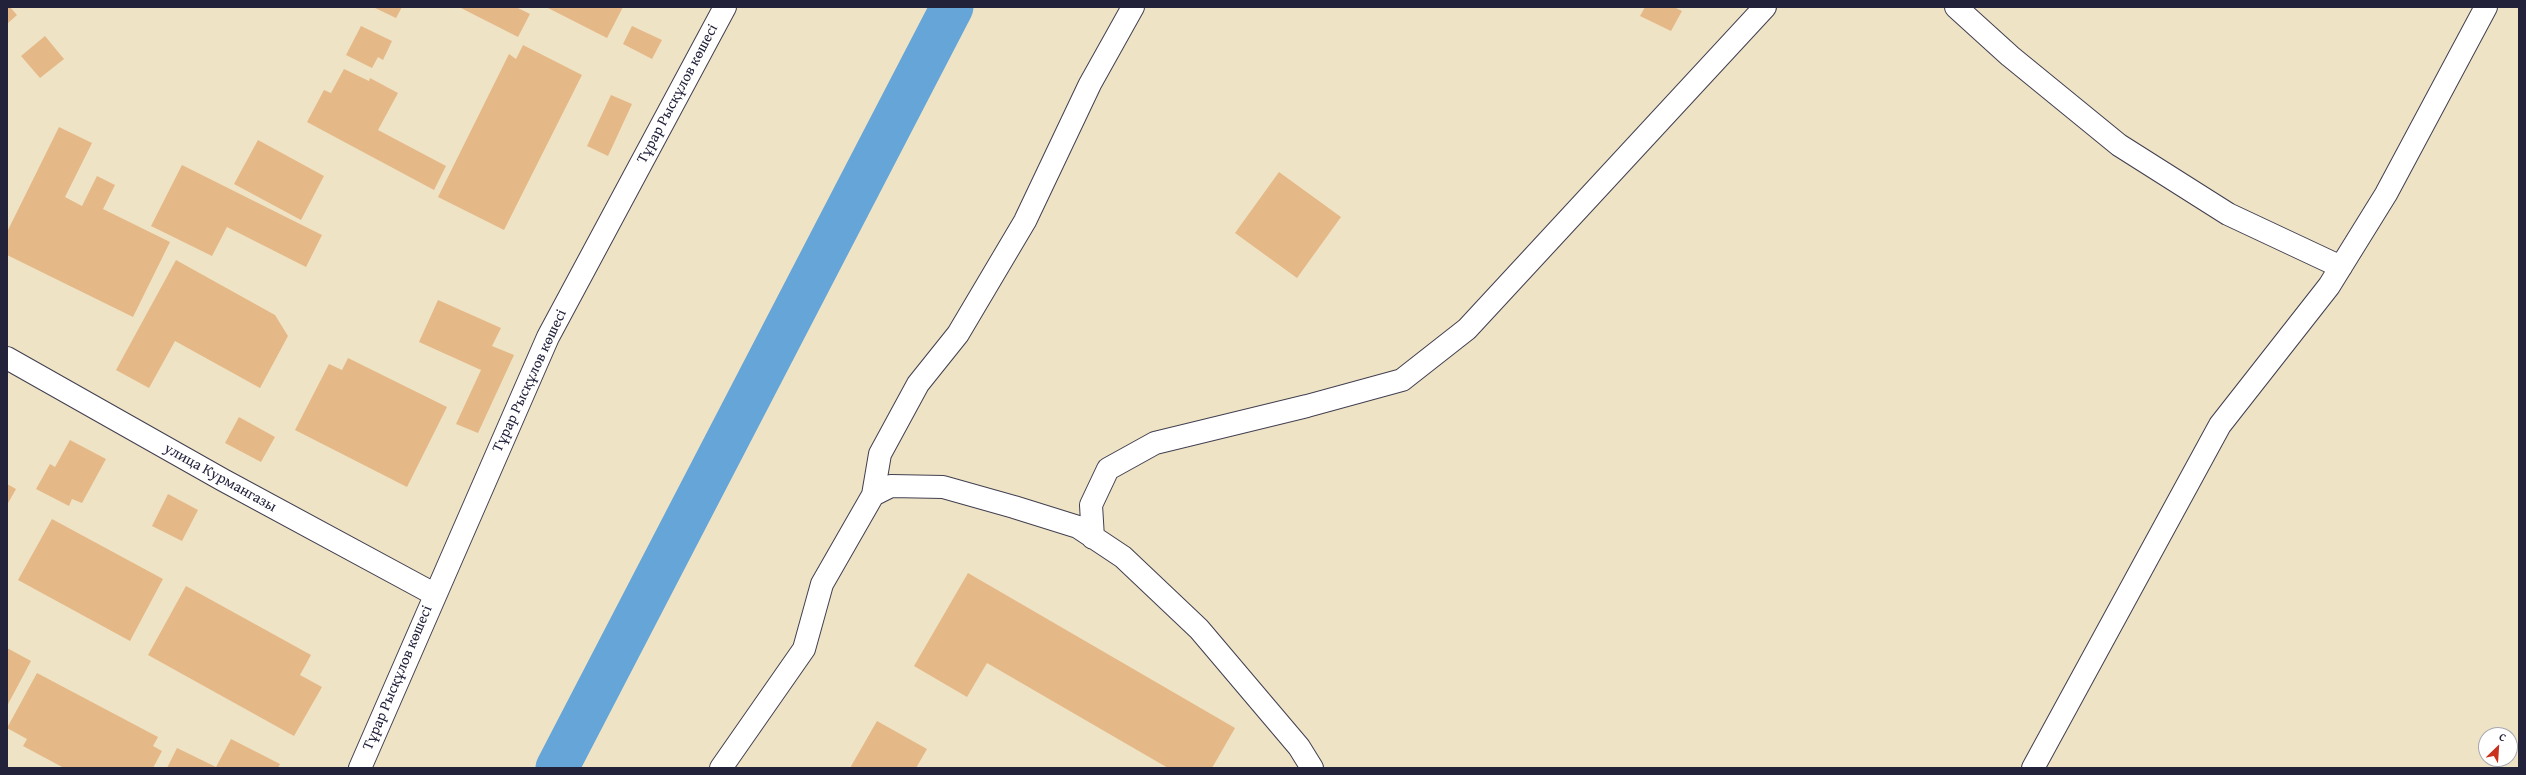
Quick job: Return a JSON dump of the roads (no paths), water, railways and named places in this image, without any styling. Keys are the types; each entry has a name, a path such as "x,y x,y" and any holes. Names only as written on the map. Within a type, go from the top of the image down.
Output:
{"street":[{"name":"Тұрар Рысқұлов көшесі","path":"360,768 434,594 548,337 725,7"},
{"path":"721,768 804,649 822,584 873,495 880,454 918,384 958,334 1025,221 1090,84 1134,7"},
{"path":"1093,538 1091,505 1108,469 1155,444 1307,406 1402,380 1467,329 1765,7"},
{"path":"1956,7 2010,56 2119,145 2228,214 2341,267"},
{"path":"2033,768 2220,425 2329,286 2386,194 2486,7"},
{"name":"улица Курмангазы","path":"7,358 223,480 434,594"},
{"path":"873,495 891,486 943,487 1078,527 1123,557 1199,628 1299,747 1312,768"}],"waterway":[{"path":"557,768 952,7"}]}
